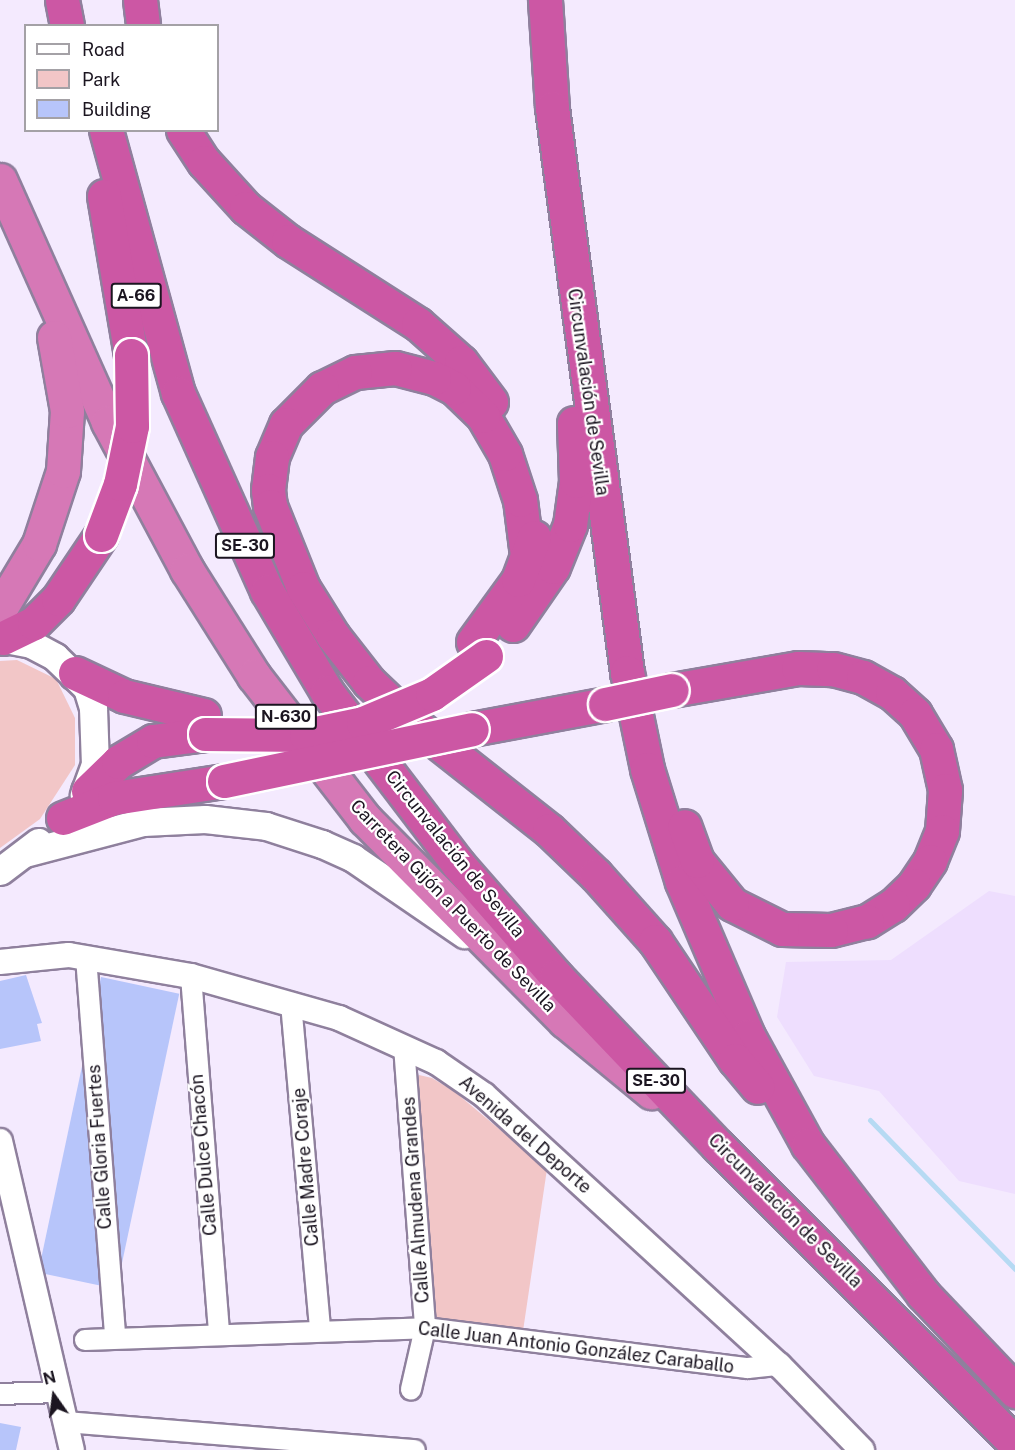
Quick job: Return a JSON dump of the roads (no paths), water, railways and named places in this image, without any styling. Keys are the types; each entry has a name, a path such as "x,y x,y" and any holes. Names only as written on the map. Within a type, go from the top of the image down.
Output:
{"highway":[{"path":"62,0 67,24"},
{"path":"86,0 88,24"},
{"path":"140,0 143,24"},
{"path":"539,0 546,52"},
{"name":"Circunvalación de Sevilla","path":"545,0 546,52 574,292 618,607 647,769 682,882 748,1036 808,1145 923,1294 1015,1390"},
{"name":"A-66","path":"89,132 104,196 136,297 178,393"},
{"name":"Circunvalación de Sevilla","path":"107,132 178,393 262,582 327,692 458,864 556,976 718,1146 1015,1443"},
{"path":"88,790 118,762 153,741 205,725 304,718 360,707 414,685 446,666 473,642 500,611 534,537 532,483 511,435 475,380 418,324 288,241 246,208 211,170 184,132"},
{"name":"Carretera Gijón a Puerto de Sevilla","path":"0,180 108,422 187,570 254,676 365,819 565,1021 718,1146"},
{"path":"0,192 53,334 67,411 63,471 50,518 1,628"},
{"path":"1,628 34,623 58,599 101,536 120,484 132,426 131,354 104,196"},
{"path":"75,672 124,696 205,725 306,735 355,726 432,694 486,656 539,590 570,525 576,481 575,432 565,344 574,292"},
{"path":"527,556 520,500 505,454 483,416 454,388 434,378 395,368 356,372 322,388 286,424 270,466 270,506 303,588 333,636 369,681 408,719 549,830 596,875 655,941 735,1060 808,1145"},
{"path":"63,818 114,798 224,781 472,729 605,704 672,690 773,671 816,668 856,674 892,693 915,714 930,736 940,761 945,790 942,831 914,885 893,905 867,921 831,930 782,928 732,904 709,879 688,841 658,734 640,639 618,607"}],"main road":[{"path":"0,871 25,853 63,818 88,790 95,764 93,708 87,688 75,672 1,628"},
{"path":"25,853 117,827 172,820 237,822 292,833 352,858 414,897 565,1021"}],"street":[{"name":"Avenida del Deporte","path":"0,962 53,955 86,957 191,976 291,1003 404,1046 461,1077 484,1095 779,1365 862,1450"},
{"name":"Calle Gloria Fuertes","path":"86,957 115,1338"},
{"name":"Calle Dulce Chacón","path":"191,976 219,1334"},
{"name":"Calle Madre Coraje","path":"291,1003 320,1330"},
{"name":"Calle Almudena Grandes","path":"404,1046 425,1328 411,1389"},
{"path":"0,1141 72,1450"},
{"name":"Calle Juan Antonio González Caraballo","path":"85,1340 425,1328 748,1368 779,1365"},
{"path":"0,1394 58,1392"},
{"path":"66,1422 415,1450"}],"waterway":[{"path":"870,1120 1015,1269"}]}
